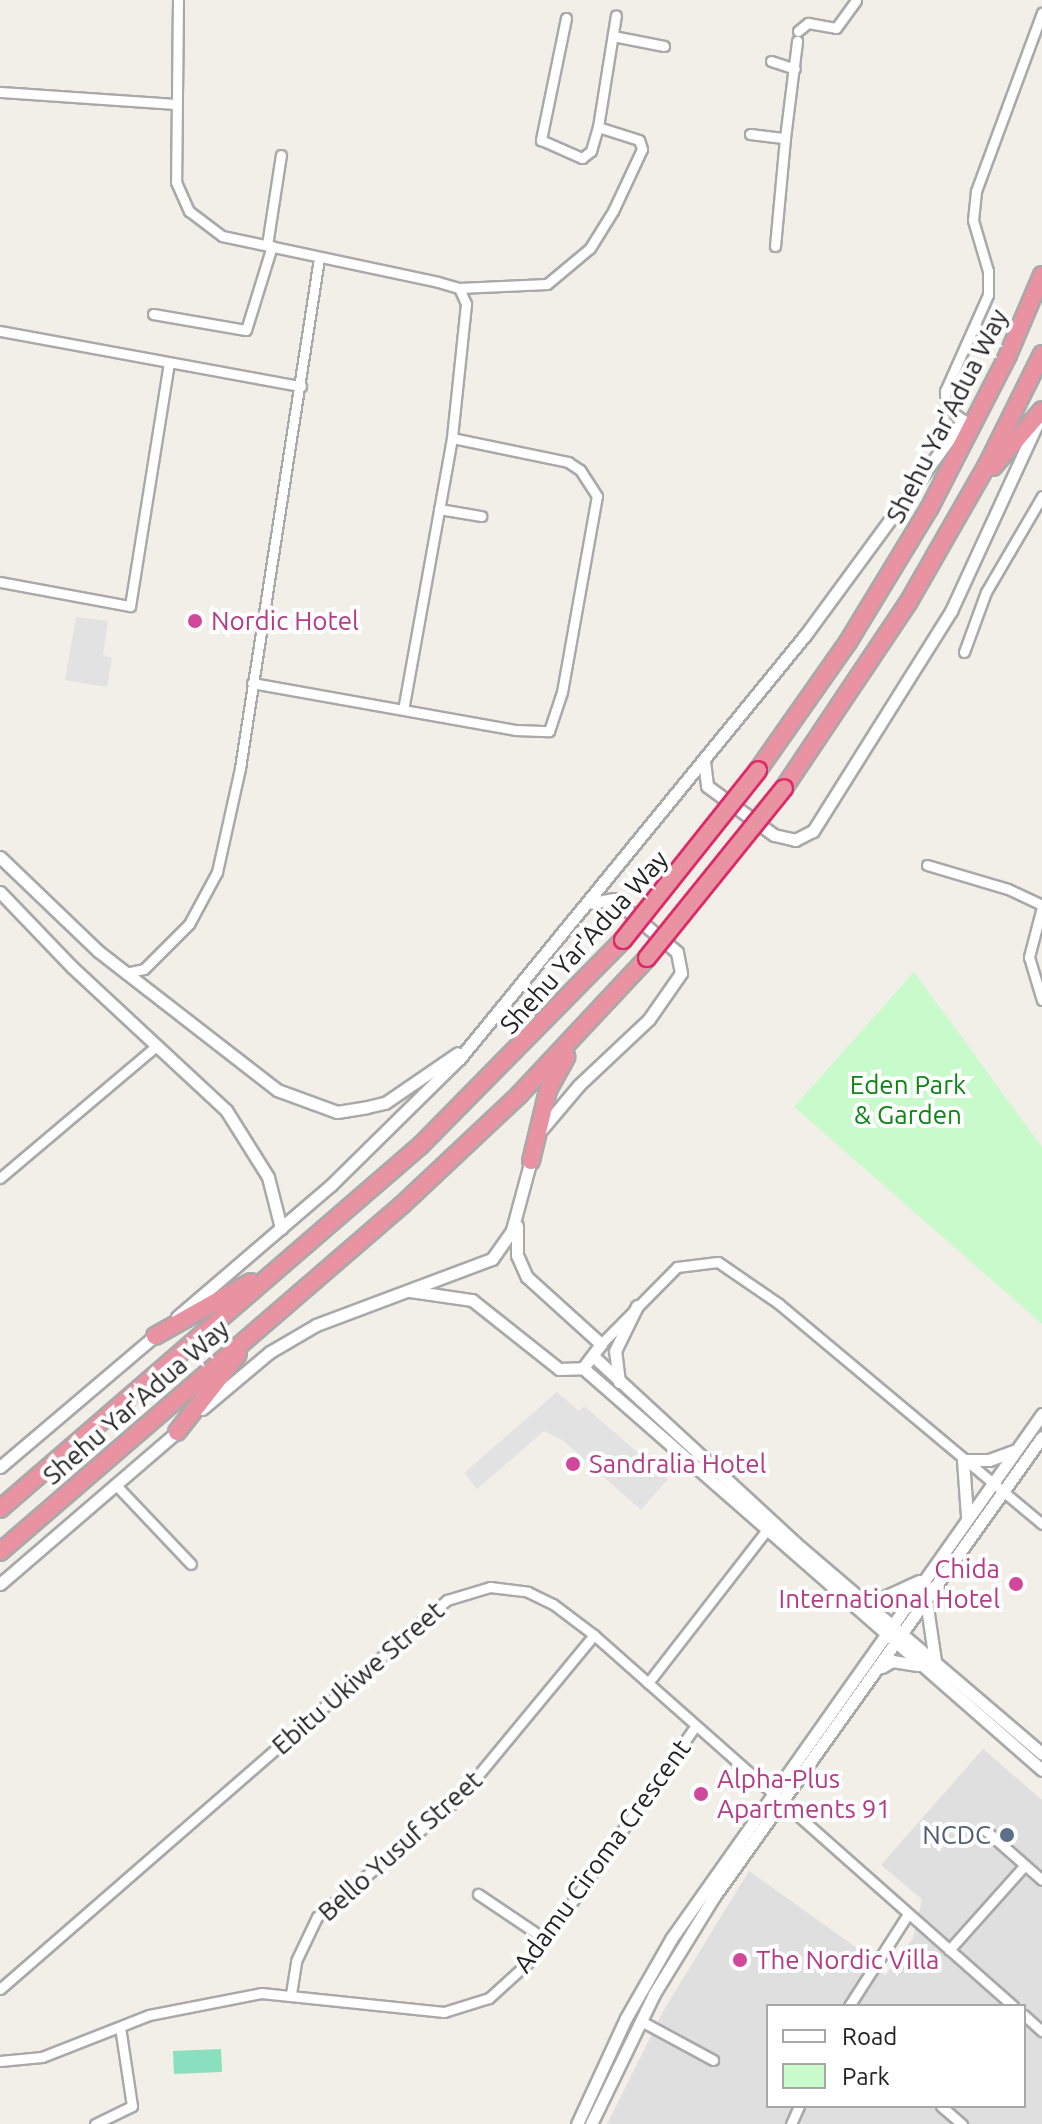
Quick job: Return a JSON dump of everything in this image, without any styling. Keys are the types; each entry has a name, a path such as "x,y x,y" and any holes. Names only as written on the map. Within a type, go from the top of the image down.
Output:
{"highway":[{"name":"Shehu Yar'Adua Way","path":"0,1509 478,1091 623,940 758,770 894,570 1008,355 1042,275"},
{"name":"Shehu Yar'Adua Way","path":"0,1552 456,1156 647,958 784,788 868,666 966,503 1042,354"},
{"path":"963,420 1008,355"},
{"path":"966,503 1042,412"},
{"path":"531,1161 555,1075 613,995"},
{"path":"155,1336 284,1263"},
{"path":"177,1432 242,1349 286,1303"}],"street":[{"path":"178,0 176,182 189,211 222,236 459,288 547,284 590,248 642,149 639,140 598,127"},
{"path":"775,246 797,36 808,23 836,28 856,0"},
{"path":"0,1467 281,1228 421,1101 588,905 809,630 963,420 946,407 945,391 988,295 988,271 973,220 976,191 1042,13"},
{"path":"566,18 541,140 582,158 591,151 598,127 616,15"},
{"path":"613,36 664,46"},
{"path":"771,61 795,69"},
{"path":"0,92 175,104"},
{"path":"750,134 785,138"},
{"path":"153,314 243,331 269,245 281,155"},
{"path":"125,973 144,969 189,924 217,872 252,683 319,258"},
{"path":"403,709 452,438 468,314 459,288"},
{"path":"0,331 301,386"},
{"path":"0,582 130,606 169,363"},
{"path":"704,761 707,786 774,835 789,841 813,831 951,611 1042,412"},
{"path":"252,683 515,730 549,731 562,692 597,496 580,470 568,462 452,438"},
{"path":"964,652 986,592 1042,496"},
{"path":"439,509 481,516"},
{"path":"0,857 125,973 277,1090 337,1112 385,1103 472,1043"},
{"path":"927,865 1008,889 1042,906 1029,957 1042,1000"},
{"path":"0,892 155,1047 226,1110 268,1177 281,1228"},
{"path":"0,1584 283,1344 338,1314 492,1259 507,1241 520,1208 531,1161 552,1114 649,1019 681,973 677,952 614,899 603,897 588,905"},
{"path":"142,986 144,969"},
{"path":"0,1178 155,1047"},
{"path":"410,1087 421,1101"},
{"path":"520,1208 519,1264 537,1289 601,1344"},
{"path":"586,1372 597,1360 601,1344 677,1267 701,1261 736,1270 1042,1524"},
{"path":"408,1290 472,1300 537,1348 559,1369 586,1372 766,1531 865,1609 874,1636 873,1654"},
{"path":"619,1383 615,1351 637,1306"},
{"path":"597,1360 865,1609 894,1634 935,1662 1042,1754"},
{"path":"591,2124 641,2021 713,1898 873,1654 926,1600 1042,1414"},
{"path":"577,2124 663,1952 878,1669 894,1634 934,1566 966,1521 1042,1437"},
{"path":"963,1460 998,1458 1017,1450"},
{"path":"963,1460 969,1489 966,1521"},
{"path":"115,1484 191,1564"},
{"path":"648,1683 766,1531"},
{"path":"865,1609 906,1591 934,1566"},
{"name":"Ebitu Ukiwe Street","path":"0,1989 447,1600 490,1587 528,1592 553,1604 594,1635 1011,2004"},
{"path":"926,1600 935,1662"},
{"path":"894,1634 922,1666 1042,1770"},
{"name":"Bello Yusuf Street","path":"291,1994 296,1961 317,1917 460,1797 594,1635"},
{"path":"878,1669 892,1661 922,1666"},
{"name":"Adamu Ciroma Crescent","path":"0,2061 42,2057 120,2027 215,2000 291,1994 404,2009 461,2008 489,1998 518,1977 695,1727"},
{"path":"984,1829 1042,1880"},
{"path":"949,1950 1025,1865"},
{"path":"478,1894 545,1939"},
{"path":"850,2004 908,1914"},
{"path":"1026,2017 1042,2031"},
{"path":"641,2021 713,2060"},
{"path":"95,2124 132,2106 120,2027"},
{"path":"948,2119 962,2124"}],"shaded area":[{"path":"76,617 108,621 103,655 112,658 107,687 65,680"},
{"path":"557,1392 579,1411 584,1406 668,1479 641,1510 562,1440 544,1431 477,1489 464,1473"},
{"path":"983,1749 1042,1800 1042,2124 607,2124 665,2008 749,1871 861,1951 885,1976 913,1938 922,1899 881,1865"}],"green space":[{"name":"Eden Park & Garden","path":"914,972 1042,1147 1042,1324 794,1107"},
{"path":"221,2049 222,2072 174,2074 173,2051"}],"place":[{"name":"Nordic Hotel","path":"195,621"},
{"name":"Sandralia Hotel","path":"573,1464"},
{"name":"Chida International Hotel","path":"1016,1584"},
{"name":"Alpha-Plus Apartments 91","path":"701,1794"},
{"name":"NCDC","path":"1007,1835"},
{"name":"The Nordic Villa","path":"740,1960"}]}
